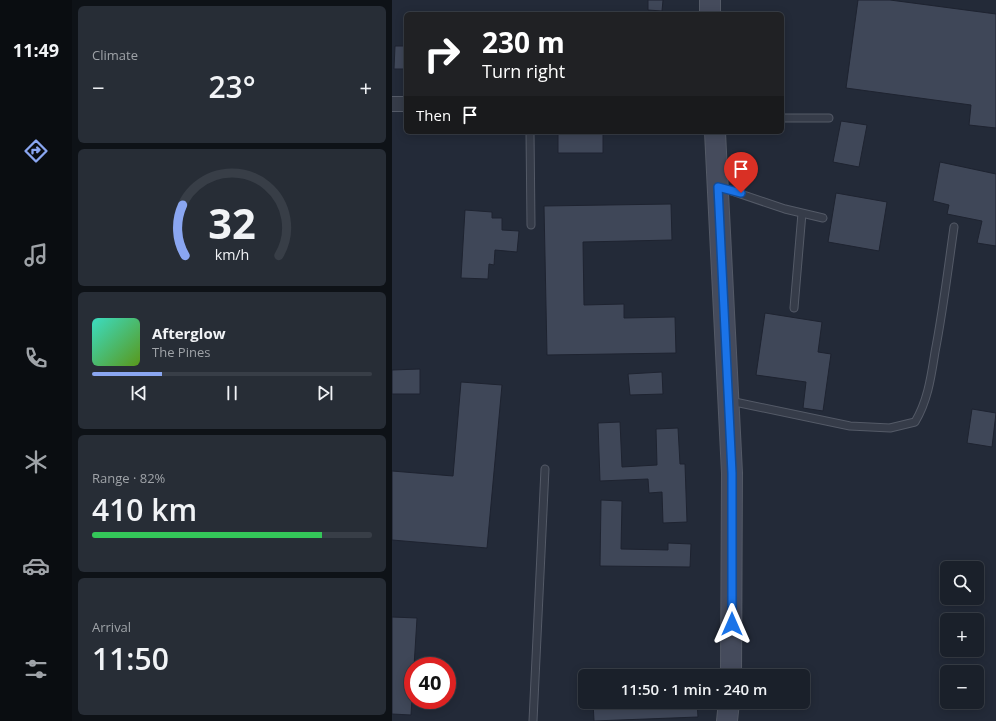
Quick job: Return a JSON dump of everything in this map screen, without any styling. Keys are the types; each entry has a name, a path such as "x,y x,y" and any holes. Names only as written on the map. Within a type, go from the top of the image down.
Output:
{"street":[{"path":"710,0 710,12"},
{"path":"392,104 404,104"},
{"path":"715,134 732,473 731,669"},
{"path":"727,721 728,709"}],"lane":[{"path":"784,118 829,118"},
{"path":"530,134 531,225"},
{"path":"718,187 823,218"},
{"path":"794,308 802,213"},
{"path":"728,401 850,426 890,428 915,422 924,407 930,381 943,308 954,227"},
{"path":"533,721 545,469"}],"building":[{"path":"648,0 663,0 662,11 648,10"},
{"path":"858,0 890,0 996,14 996,128 969,125 971,105 846,88"},
{"path":"395,46 404,46 404,69 394,69"},
{"path":"841,121 867,125 859,167 833,162"},
{"path":"558,134 603,134 603,153 558,153"},
{"path":"940,162 996,174 996,246 977,243 982,221 947,214 949,205 933,201"},
{"path":"836,193 887,202 879,251 828,242"},
{"path":"671,204 672,240 583,242 584,305 624,304 624,318 675,317 676,353 547,355 544,206"},
{"path":"465,210 492,212 492,218 502,218 502,230 519,231 517,252 495,250 494,265 489,264 488,279 461,278"},
{"path":"765,313 822,322 818,352 831,354 823,411 803,408 806,382 756,375"},
{"path":"420,369 420,394 392,394 392,370"},
{"path":"662,372 663,394 630,395 628,374"},
{"path":"461,382 502,385 487,548 392,540 392,471 453,476"},
{"path":"972,409 996,413 992,447 967,443"},
{"path":"620,422 622,467 657,465 656,429 678,428 680,464 685,464 687,522 663,523 662,492 649,493 648,479 600,481 598,423"},
{"path":"601,500 622,501 621,549 668,550 668,543 691,544 690,567 600,566"},
{"path":"392,617 417,618 415,657 404,657 404,709 411,709 411,715 392,714"},
{"path":"593,709 697,709 698,717 594,721"}],"route":[{"path":"732,624 732,473 718,187 741,193"}]}
